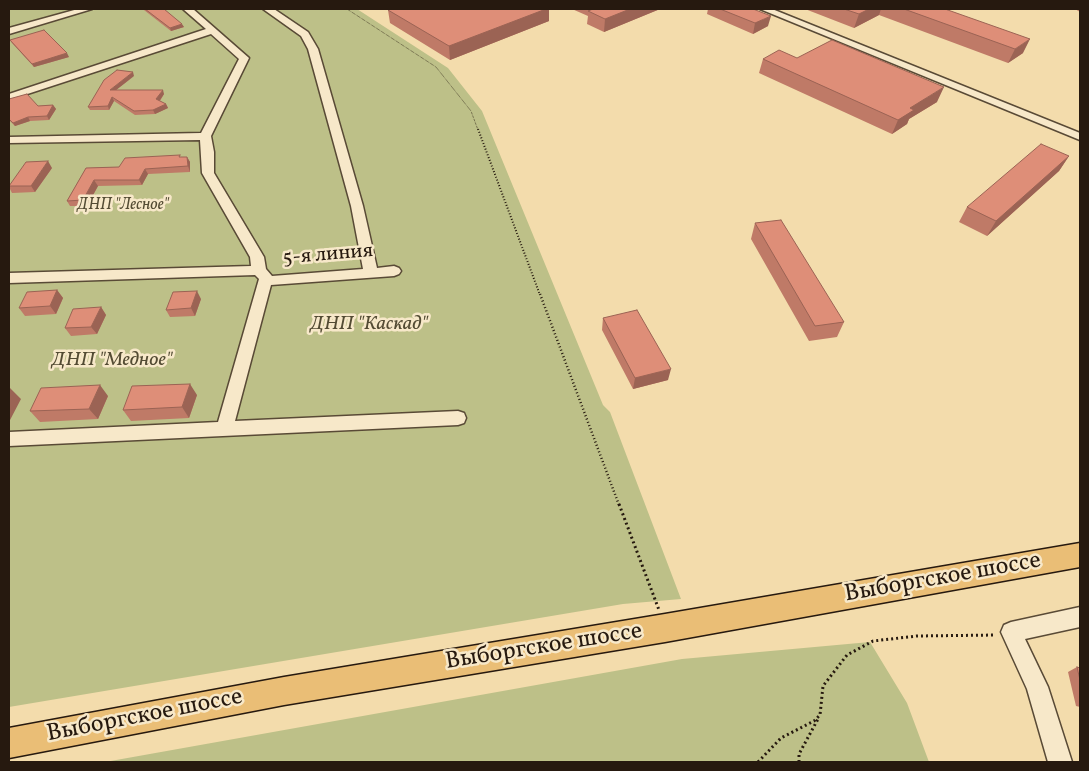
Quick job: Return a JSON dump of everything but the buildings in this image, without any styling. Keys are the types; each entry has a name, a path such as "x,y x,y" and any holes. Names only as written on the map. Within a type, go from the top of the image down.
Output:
{"main road":[{"name":"Выборгское шоссе","path":"9,743 275,693 666,628 1080,555"}],"street":[{"path":"9,31 87,9"},
{"path":"188,9 244,58 205,136 208,152 208,173 257,257 262,276 225,428"},
{"path":"268,9 305,34 313,49 357,206 371,273"},
{"path":"9,97 213,30"},
{"path":"9,140 205,136"},
{"name":"5-я линия","path":"9,278 262,276 394,271"},
{"path":"9,439 458,418"},
{"path":"1060,762 1037,687 1011,632 1080,617"}],"lane":[{"path":"765,9 1080,137"}],"path":[{"path":"347,9 436,67 471,111 666,628"},
{"path":"799,762 799,754 820,715 824,686 847,655 873,641 917,636 992,636 1011,632"},
{"path":"758,762 781,738 814,721 820,715"}],"green space":[{"path":"9,9 357,9 448,68 482,111 603,405 610,412 681,599 623,604 9,707"},
{"path":"870,642 907,703 929,762 105,762 682,659"}],"park label":[{"name":"ДНП \"Лесное\"","path":"123,206"},
{"name":"ДНП \"Каскад\"","path":"369,325"},
{"name":"ДНП \"Медное\"","path":"112,361"}]}
